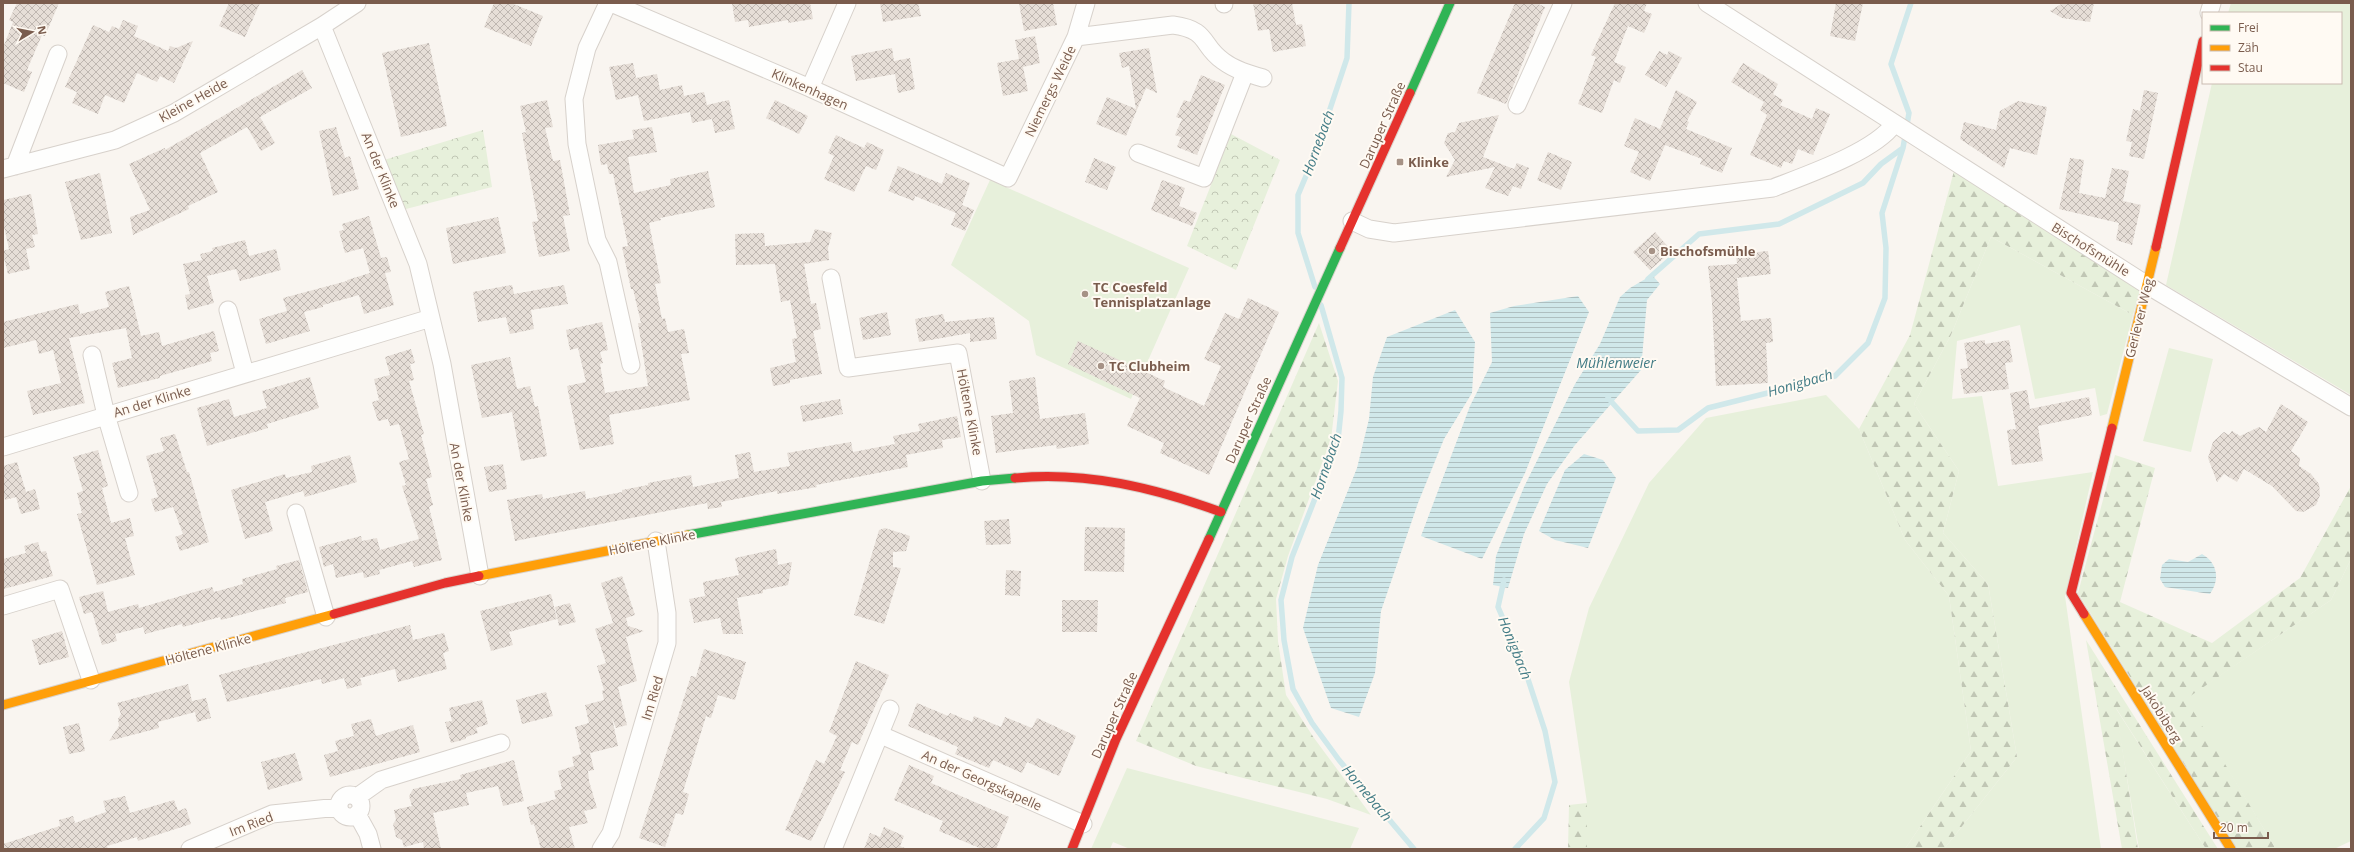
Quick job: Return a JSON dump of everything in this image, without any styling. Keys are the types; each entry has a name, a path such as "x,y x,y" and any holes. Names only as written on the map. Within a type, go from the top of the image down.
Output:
{"street":[{"name":"Kleine Heide","path":"9,168 115,140 174,113 322,26 357,3"},
{"name":"Klinkenhagen","path":"631,365 608,262 597,240 577,144 574,99 587,48 610,3 810,88 1008,178"},
{"path":"810,88 847,3"},
{"name":"Niemergs Weide","path":"1008,178 1076,37 1086,3"},
{"name":"Daruper Straße","path":"1072,849 1116,739 1221,512 1450,3"},
{"path":"1517,105 1563,3"},
{"name":"Bischofsmühle","path":"1707,3 1898,127 2147,285 2351,407"},
{"name":"An der Klinke","path":"322,26 399,213 418,264 442,364 480,576"},
{"path":"1076,37 1173,26 1188,27 1198,32 1222,61 1245,73 1263,78"},
{"name":"Gerlever Weg","path":"2071,594 2147,285 2202,45"},
{"name":"Kleine Heide","path":"9,168 58,54"},
{"path":"1138,153 1204,178 1245,73"},
{"path":"1352,221 1369,230 1394,233 1773,188 1831,166 1898,127"},
{"name":"Höltene Klinke","path":"831,278 848,368 958,353 982,481"},
{"path":"228,310 245,373"},
{"name":"An der Klinke","path":"3,447 431,318"},
{"name":"An der Klinke","path":"92,355 106,415 129,493"},
{"name":"Höltene Klinke","path":"3,705 445,583 656,541 982,481 1042,476 1099,479 1124,483 1202,505 1221,512"},
{"path":"296,513 326,617"},
{"name":"Im Ried","path":"601,849 611,833 667,643 667,613 656,541"},
{"path":"3,606 60,589 90,680"},
{"name":"Jakobiberg","path":"2071,594 2231,849"},
{"path":"833,849 881,736 890,710"},
{"name":"An der Georgskapelle","path":"881,736 1083,824"},
{"path":"357,798 380,780 501,743"},
{"path":"358,814 348,818 340,812 339,802 347,795 357,798 361,806 358,814 368,834 372,849"},
{"name":"Im Ried","path":"190,849 272,814 339,807"}],"green space":[{"path":"2231,3 2351,3 2351,395 2166,285 2212,84 2342,84 2342,12 2228,12"},
{"path":"483,130 492,187 402,210 384,160"},
{"path":"1231,134 1280,160 1236,270 1187,246"},
{"path":"1954,171 2141,286 2133,315 1991,237 1951,335 1914,404 1959,471 1943,533 1988,584 2017,757 1944,849 1905,849 1971,751 1949,596 1905,540 1859,429 1910,335"},
{"name":"TC Coesfeld Tennisplatzanlage","path":"990,180 1189,268 1131,399 1036,355 1029,321 951,265"},
{"path":"1991,237 2133,315 2107,414 2100,416 2095,388 2035,399 2020,325 1957,341 1952,399 1982,396 1998,486 2093,472 2065,596 2101,849 1944,849 2017,757 1988,584 1943,533 1959,471 1914,404 1951,335"},
{"path":"1319,323 1338,381 1331,439 1288,556 1276,599 1278,641 1286,695 1314,738 1371,815 1327,799 1196,766 1136,741"},
{"path":"2169,348 2213,359 2191,452 2143,441"},
{"path":"1826,395 1859,429 1905,540 1949,596 1971,751 1905,849 1587,849 1587,803 1569,682 1589,608 1649,483 1706,418"},
{"path":"2115,455 2155,468 2120,602 2212,643 2300,578 2351,486 2351,559 2331,600 2186,699 2276,849 2237,849 2078,593"},
{"path":"2351,559 2351,841 2334,849 2276,849 2185,699 2331,600"},
{"path":"2086,640 2218,849 2206,849 2116,708 2138,849 2122,849"},
{"path":"2115,707 2206,849 2139,849"},
{"path":"1127,768 1359,828 1350,849 1130,849 1113,842 1110,849 1091,849"},
{"path":"1587,803 1587,849 1568,849 1569,805"}],"water":[{"name":"Mühlenweier","path":"1652,275 1660,284 1647,300 1641,370 1575,445 1547,484 1524,534 1508,588 1493,585 1496,556 1524,487 1575,384 1600,344 1620,297 1630,288"},
{"path":"1578,296 1589,312 1525,473 1482,559 1421,536 1470,406 1492,362 1490,313 1514,306"},
{"path":"1455,310 1475,342 1472,393 1444,439 1418,503 1381,611 1375,673 1359,717 1331,708 1303,628 1318,565 1357,468 1369,419 1373,377 1387,337"},
{"path":"1584,454 1603,460 1616,478 1588,548 1555,540 1539,531 1565,470"},
{"path":"2202,554 2211,562 2216,572 2215,583 2210,594 2165,587 2160,579 2162,565 2169,559 2188,562"}],"building":[{"path":"17,3 59,3 45,36 42,35 27,70 32,72 24,92 3,83 3,48 13,22 9,20"},
{"path":"229,3 260,3 245,37 219,26"},
{"path":"494,3 511,3 543,16 531,46 484,27"},
{"path":"732,3 810,3 813,19 788,23 788,20 749,27 748,20 735,22"},
{"path":"880,3 918,3 921,16 883,22"},
{"path":"1019,3 1053,3 1057,25 1024,31"},
{"path":"1253,3 1292,3 1296,25 1302,24 1306,46 1273,52 1269,29 1258,31"},
{"path":"1515,3 1536,3 1545,7 1506,104 1477,93"},
{"path":"1615,3 1647,3 1644,11 1652,14 1644,33 1628,26 1614,62 1626,67 1620,83 1614,80 1602,113 1578,104 1596,57 1591,55"},
{"path":"1836,3 1863,3 1855,41 1830,36"},
{"path":"2063,3 2094,3 2090,22 2062,18 2050,11"},
{"path":"123,20 138,26 134,36 168,51 170,46 176,48 193,41 174,83 160,76 157,82 137,73 124,103 105,95 98,114 72,103 77,92 65,87 93,25 109,32 112,26 119,29"},
{"path":"1035,36 1040,63 1023,67 1028,91 1003,96 997,63 1019,59 1015,40"},
{"path":"429,43 447,126 401,137 382,53"},
{"path":"892,48 894,61 910,58 915,89 898,93 895,74 856,81 851,56"},
{"path":"1149,48 1157,93 1146,88 1126,136 1096,124 1107,97 1136,109 1129,66 1122,68 1119,53"},
{"path":"1659,51 1667,55 1669,51 1682,58 1666,87 1645,75"},
{"path":"633,63 636,78 657,74 660,90 682,85 684,96 704,92 707,105 729,100 735,129 715,133 712,119 692,123 690,112 644,121 638,95 616,100 609,67"},
{"path":"1743,63 1778,84 1773,94 1783,100 1780,105 1812,119 1816,108 1830,114 1813,155 1798,149 1792,164 1784,161 1781,168 1750,155 1767,115 1760,110 1764,102 1731,82"},
{"path":"302,70 312,88 260,117 275,143 261,151 247,127 200,153 218,192 188,206 189,209 133,235 130,217 150,210 129,164 165,148 165,150"},
{"path":"1201,75 1225,85 1197,155 1177,147 1181,137 1175,135 1182,119 1176,117 1184,100 1190,102"},
{"path":"1676,90 1697,102 1687,121 1689,122 1686,129 1732,148 1722,173 1700,164 1702,159 1665,145 1650,181 1630,172 1639,152 1624,146 1635,118 1660,129"},
{"path":"2144,90 2158,93 2144,159 2129,156 2132,142 2126,141 2133,109 2140,111"},
{"path":"547,100 553,127 545,128 553,161 560,160 570,215 563,216 570,251 539,257 532,222 538,221 522,133 526,132 520,106"},
{"path":"775,100 808,116 799,134 766,118"},
{"path":"2018,101 2047,107 2037,155 2010,148 2004,168 1960,139 1964,122 1996,130 2000,111"},
{"path":"1499,115 1483,157 1514,169 1517,163 1529,168 1521,189 1513,186 1508,196 1485,188 1495,167 1446,177 1455,160 1444,143 1448,133 1455,132 1459,123"},
{"path":"336,127 345,158 350,156 359,189 333,196 319,131"},
{"path":"652,127 657,152 628,157 634,193 671,185 670,179 708,171 715,207 660,218 661,220 649,223 661,283 655,284 662,319 665,318 668,332 684,329 689,353 681,354 690,400 609,415 614,444 580,450 567,386 586,382 578,348 570,350 566,330 602,322 608,350 600,352 603,363 600,364 605,393 648,386 638,323 641,323 633,289 631,289 622,247 628,246 613,174 609,174 607,164 601,165 598,145 634,139 632,130"},
{"path":"836,135 864,148 867,142 884,150 876,170 866,166 854,192 824,179 834,156 828,153"},
{"path":"1548,152 1572,162 1561,190 1537,180"},
{"path":"1094,158 1116,167 1107,190 1085,182"},
{"path":"2070,158 2084,160 2079,193 2105,198 2112,168 2129,171 2123,201 2141,205 2132,245 2116,240 2119,223 2059,209"},
{"path":"898,166 942,184 946,173 970,183 962,205 974,210 965,231 951,225 956,213 915,196 914,201 888,191"},
{"path":"100,173 112,233 81,240 65,182"},
{"path":"1162,180 1185,188 1179,206 1197,213 1192,226 1151,210"},
{"path":"31,194 38,234 32,235 35,247 26,249 30,269 8,274 3,254 3,251 9,249 3,222 3,200"},
{"path":"369,216 381,258 387,257 391,272 385,273 394,305 364,314 359,295 323,305 323,307 304,312 310,331 266,344 259,319 287,311 283,298 347,281 370,273 363,248 345,253 339,231 344,230 342,224"},
{"path":"498,217 506,253 453,264 446,228"},
{"path":"815,229 832,233 828,248 829,260 804,264 811,304 816,303 821,329 813,331 822,374 790,380 790,383 773,386 770,368 796,362 792,339 797,338 790,300 781,302 775,264 736,265 735,234 764,233 765,246 810,242"},
{"name":"Bischofsmühle","path":"1655,232 1672,251 1650,270 1633,252"},
{"path":"245,240 249,256 276,249 281,270 240,281 236,269 207,276 214,303 188,310 185,295 190,294 183,264 202,260 200,254 213,251 212,248"},
{"path":"1768,251 1771,274 1737,278 1741,321 1771,318 1773,342 1766,343 1768,383 1716,386 1712,303 1708,266 1737,264 1736,254"},
{"path":"512,285 514,294 564,285 568,304 531,310 534,329 510,334 506,317 478,322 473,292"},
{"path":"129,286 141,336 159,332 162,346 214,331 219,351 210,353 212,361 160,376 160,378 118,388 112,363 132,358 126,328 69,338 85,403 33,415 27,391 61,383 53,350 39,354 36,340 3,348 3,322 78,304 80,314 109,307 105,292"},
{"path":"1248,298 1279,312 1209,475 1160,453 1164,443 1127,426 1140,398 1068,364 1078,341 1165,381 1163,387 1204,406 1221,366 1204,359 1225,313 1239,319"},
{"path":"887,312 891,335 863,340 859,318"},
{"path":"943,314 945,322 994,317 997,339 970,342 970,333 919,342 915,319"},
{"path":"1985,340 1985,344 2009,340 2013,362 2005,363 2009,389 1964,394 1960,369 1968,368 1964,343"},
{"path":"411,349 415,363 410,364 414,380 409,381 424,434 421,435 432,477 426,479 433,505 429,507 442,560 414,567 412,561 379,570 380,574 364,578 363,572 336,578 333,564 324,567 319,547 361,536 362,541 377,538 380,550 419,539 402,486 406,485 399,462 409,459 399,424 390,426 388,419 378,421 372,402 379,400 374,379 390,375 385,357"},
{"path":"510,357 517,389 530,386 535,407 538,406 547,456 521,461 512,412 482,418 471,365"},
{"path":"310,377 319,408 267,424 268,428 207,446 197,408 229,399 234,417 267,408 262,391"},
{"path":"1035,377 1040,419 1085,413 1089,444 1057,449 1056,445 996,453 991,416 1013,413 1009,381"},
{"path":"2027,390 2030,409 2089,397 2092,415 2038,426 2043,461 2012,465 2007,430 2016,429 2010,393"},
{"path":"840,399 843,414 803,422 800,406"},
{"path":"2281,404 2308,422 2291,451 2300,458 2299,466 2311,474 2319,484 2320,495 2316,505 2303,512 2296,511 2272,486 2244,469 2237,482 2224,474 2217,482 2208,458 2213,442 2224,432 2229,435 2232,431 2240,436 2259,427 2266,432"},
{"path":"957,416 961,437 942,440 943,448 906,455 908,467 816,485 817,487 777,494 777,491 721,502 722,507 708,509 707,503 515,541 507,500 542,494 543,499 585,491 586,499 622,492 622,490 648,485 648,483 691,475 693,487 739,478 735,455 750,452 754,472 790,466 787,453 851,442 853,452 895,444 893,436 920,431 918,424"},
{"path":"175,434 187,472 189,472 209,542 180,551 175,537 183,534 173,507 155,512 151,499 158,497 146,456 164,451 160,438"},
{"path":"98,450 108,486 102,488 111,523 130,518 134,536 125,538 135,575 97,585 77,514 82,513 77,493 83,491 73,457"},
{"path":"350,455 357,482 305,497 303,491 265,502 273,531 245,539 231,490 285,474 286,478 312,472 311,466"},
{"path":"17,462 26,492 35,489 40,509 21,514 16,497 5,500 3,492 3,466"},
{"path":"503,464 507,489 489,492 484,467"},
{"path":"1009,519 1011,544 986,545 984,521"},
{"path":"1085,527 1125,528 1124,572 1084,571"},
{"path":"885,528 910,536 906,551 893,552 893,567 901,568 884,624 854,615 879,530"},
{"path":"38,542 41,552 46,551 53,576 3,589 3,559 26,553 24,546"},
{"path":"776,549 778,565 792,562 788,585 763,590 763,593 737,598 743,634 723,634 720,618 694,623 689,599 705,596 703,582 739,575 735,558"},
{"path":"299,560 308,592 285,598 286,603 221,620 220,617 183,627 182,624 145,634 143,627 115,634 117,641 102,645 92,612 84,614 79,597 103,591 108,612 138,604 139,608 212,587 214,592 243,584 242,579 277,569 276,566"},
{"path":"1006,570 1021,571 1020,596 1005,595"},
{"path":"622,576 635,615 626,618 628,626 644,631 626,637 637,681 618,687 627,725 616,728 612,718 618,746 590,753 594,770 588,771 589,781 597,808 584,811 588,823 569,827 575,849 541,849 534,824 531,825 527,807 556,799 554,791 562,789 558,771 574,766 572,757 581,754 575,727 589,723 585,705 604,700 602,691 604,690 597,666 606,663 595,629 613,623 601,583"},
{"path":"551,594 557,619 509,632 513,645 491,651 480,611"},
{"path":"1062,600 1098,600 1097,632 1062,632"},
{"path":"570,603 576,622 559,626 555,607"},
{"path":"410,625 413,640 444,633 449,651 443,653 447,669 398,682 395,669 360,678 362,685 347,689 344,678 322,684 321,679 227,702 219,675"},
{"path":"62,631 69,657 39,665 32,640"},
{"path":"704,649 746,662 735,700 718,695 711,718 706,716 683,792 689,794 683,815 676,813 665,847 639,838 691,676 696,677"},
{"path":"856,661 889,675 858,745 852,742 840,770 845,772 811,841 785,830 816,760 824,764 837,736 829,732"},
{"path":"188,684 192,701 206,698 211,718 197,722 195,712 158,722 159,728 109,741 119,726 118,719 121,714 117,703"},
{"path":"546,692 553,716 522,724 516,700"},
{"path":"482,700 488,724 476,728 478,733 466,737 466,739 451,743 445,722 452,721 449,708"},
{"path":"917,703 948,716 950,713 972,722 974,716 1001,727 1005,717 1032,728 1037,718 1076,736 1059,776 1027,762 1022,773 993,760 989,768 955,754 958,747 908,726"},
{"path":"371,719 376,736 413,725 420,752 330,777 324,755 338,751 335,741 354,736 351,724"},
{"path":"79,723 85,751 69,754 63,727"},
{"path":"295,753 303,780 268,790 261,762"},
{"path":"514,760 524,801 503,806 498,786 466,793 469,805 433,813 441,849 424,849 423,842 404,847 402,840 396,837 393,824 396,820 394,810 412,806 409,796 413,789 461,779 460,775"},
{"path":"909,765 934,776 931,783 1009,817 996,849 982,849 939,831 943,821 894,800"},
{"path":"125,796 130,813 174,800 178,811 186,808 191,824 138,841 137,837 107,846 108,849 3,849 3,844 60,826 59,820 73,816 75,823 106,812 103,801"},
{"path":"884,827 904,836 900,846 907,849 864,849 870,833 880,837"}],"waterway":[{"name":"Hornebach","path":"1315,287 1298,233 1298,195 1314,157 1347,58 1349,3"},
{"name":"Honigbach","path":"1648,279 1699,234 1779,224 1863,183 1881,164 1903,148 1909,113 1891,64 1911,3"},
{"name":"Honigbach","path":"1608,398 1638,431 1678,430 1708,408 1835,376 1868,343 1885,298 1886,248 1882,213 1903,148"},
{"name":"Hornebach","path":"1321,305 1342,378 1338,440 1292,557 1281,600 1284,640 1293,689 1312,723 1339,760 1414,849"},
{"name":"Honigbach","path":"1504,580 1498,607 1524,667 1545,731 1555,782 1544,818 1515,849"}],"traffic: fast":[{"path":"1410,93 1450,3"},
{"path":"1209,539 1340,248"},
{"path":"688,535 982,481 1015,478"}],"traffic: slow":[{"path":"2112,428 2156,247"},
{"path":"479,576 688,535"},
{"path":"3,705 334,614"},
{"path":"2084,614 2231,849"}],"traffic: jam":[{"path":"2156,247 2202,45"},
{"path":"1340,248 1410,93"},
{"path":"2084,614 2071,593 2112,428"},
{"path":"1015,478 1042,476 1068,477 1120,483 1196,503 1221,512"},
{"path":"1072,849 1116,739 1209,539"},
{"path":"334,614 445,583 479,576"}],"place":[{"name":"Klinke","path":"1400,162"},
{"name":"Bischofsmühle","path":"1652,251"},
{"name":"TC Coesfeld Tennisplatzanlage","path":"1085,294"},
{"name":"TC Clubheim","path":"1101,366"}]}
